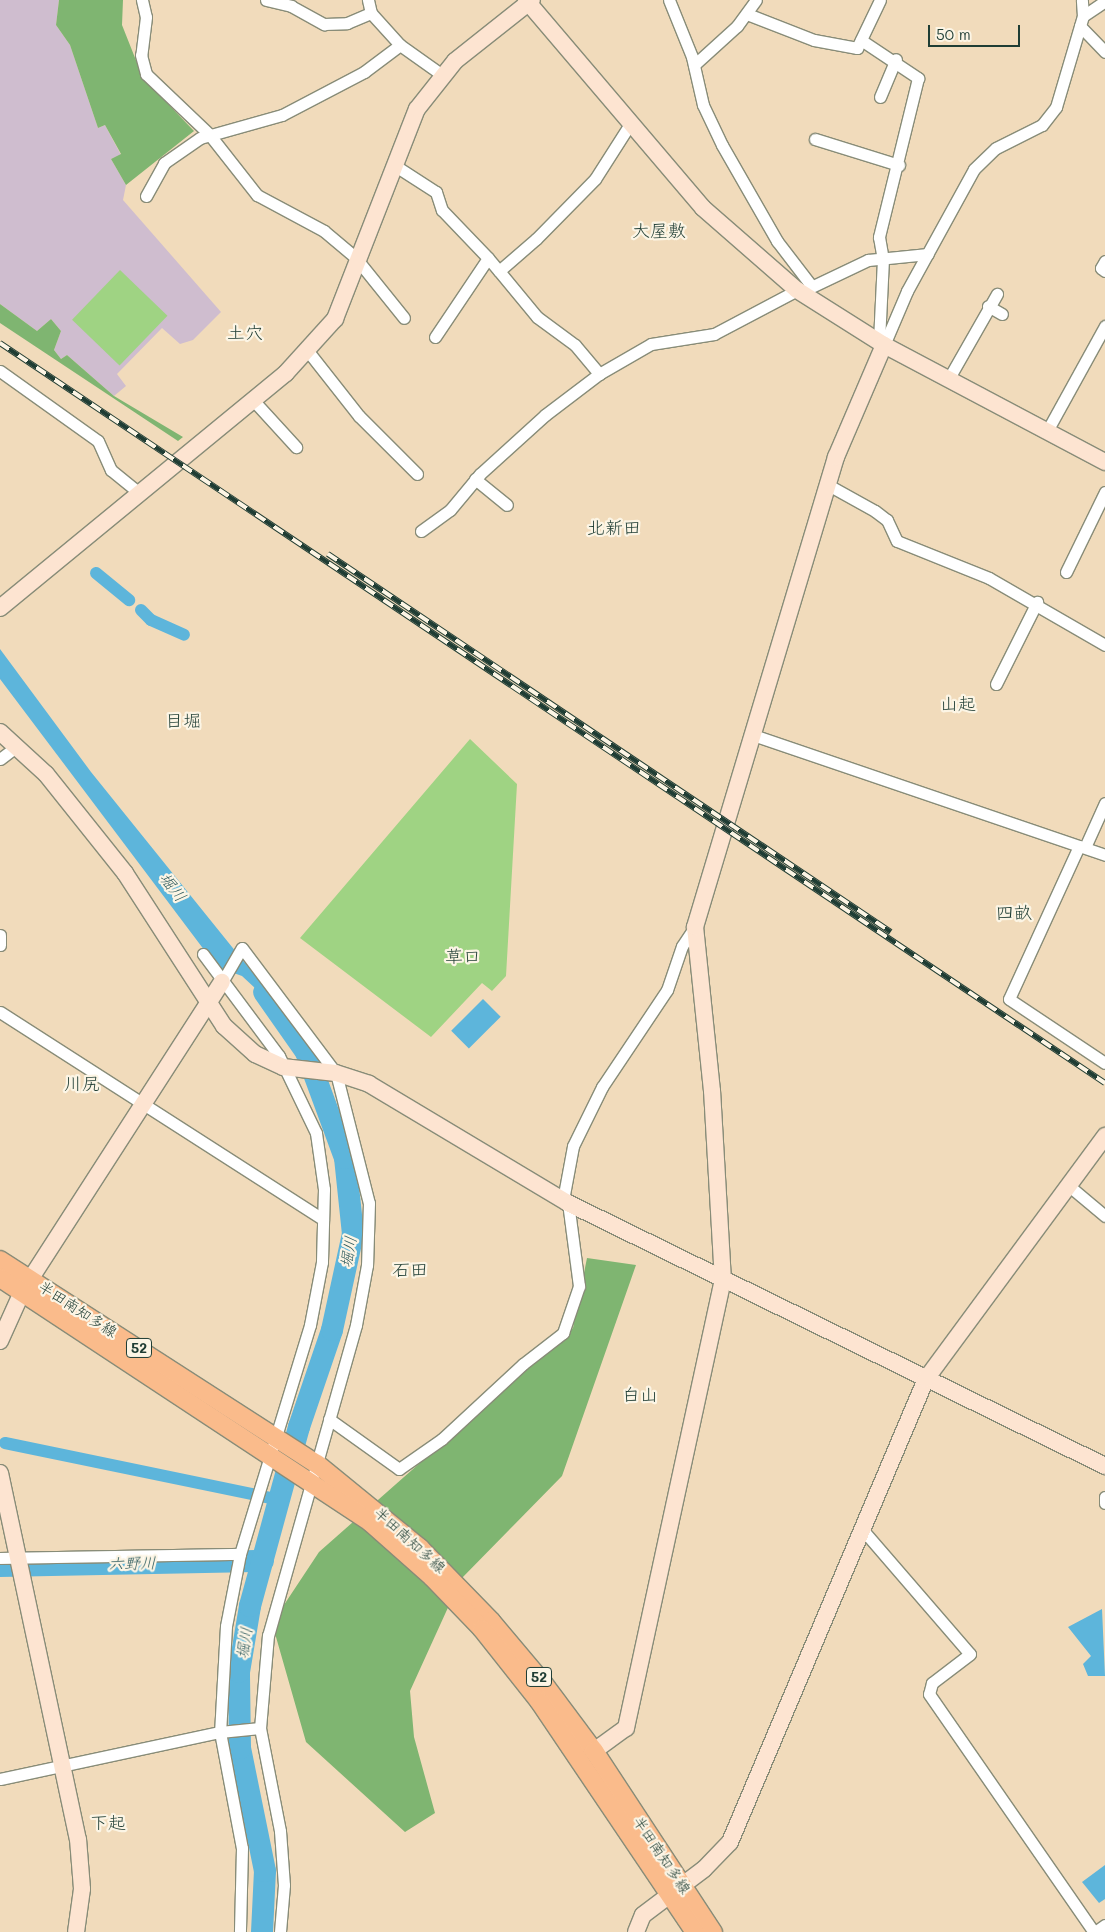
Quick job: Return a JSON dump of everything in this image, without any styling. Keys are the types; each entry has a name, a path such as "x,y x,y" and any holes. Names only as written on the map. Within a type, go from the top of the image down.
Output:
{"main road":[{"name":"半田南知多線","path":"0,1260 26,1285 269,1460 312,1482 396,1544 482,1629 539,1701 676,1890 713,1932"},
{"name":"半田南知多線","path":"0,1278 26,1285 276,1438 317,1464 395,1525 454,1581 518,1652 594,1751 676,1890 695,1932"}],"street":[{"path":"266,0 291,6 324,24 347,23 371,13"},
{"path":"368,0 371,13 400,45 441,74"},
{"path":"669,0 694,65 703,105 722,145 803,289"},
{"path":"694,65 747,14 756,0"},
{"path":"747,14 814,40 857,48 880,0"},
{"path":"329,1419 399,1470 442,1439 523,1364 563,1333 579,1286 565,1202 574,1146 602,1087 667,990 682,946 695,927 752,734 843,441 882,343 928,254 981,161 1049,119 1064,86 1081,21 1082,0"},
{"path":"0,608 253,400 308,350 336,319 417,109 441,74 529,1 630,124 703,208 803,289 882,343 1105,462"},
{"path":"1081,21 1105,1"},
{"path":"147,3 141,55 146,74 209,134 262,199 324,231 359,263 404,318"},
{"path":"1081,21 1105,52"},
{"path":"861,40 896,59 918,78 879,236 882,256 882,343"},
{"path":"146,196 164,164 209,134 282,115 364,72 400,45"},
{"path":"880,97 896,59"},
{"path":"499,271 595,179 630,124"},
{"path":"815,140 898,165"},
{"path":"394,165 436,192 442,210 488,258 537,318 575,345 599,374"},
{"path":"421,531 450,510 475,479 599,374 651,344 714,334 803,289 882,256 928,254"},
{"path":"435,337 488,258"},
{"path":"1105,262 1101,268 1105,271"},
{"path":"949,378 988,306 997,294"},
{"path":"988,306 1002,314"},
{"path":"1047,431 1105,326"},
{"path":"308,350 359,416 417,474"},
{"path":"0,372 98,441 111,470 139,493"},
{"path":"253,400 296,447"},
{"path":"475,479 507,504"},
{"path":"830,486 876,511 887,520 897,541 1037,602 1105,645"},
{"path":"1066,572 1105,492"},
{"path":"996,684 1037,602"},
{"path":"0,732 46,774 125,873 207,1002 243,1046 283,1067 336,1073 384,1092 565,1202 723,1281 1105,1466"},
{"path":"752,734 1105,855"},
{"path":"0,758 16,747"},
{"path":"1105,803 1082,846 1009,999 1105,1063"},
{"path":"594,1751 626,1728 723,1281 712,1091 695,927"},
{"path":"0,935 0,945"},
{"path":"0,1341 26,1285 207,1002 222,982 242,948 336,1073 368,1212 367,1265 358,1317 268,1635 260,1728 280,1831 284,1885 280,1932"},
{"path":"203,954 283,1067 316,1133 324,1189 322,1262 310,1325 240,1555 229,1607 220,1732 242,1848 240,1932"},
{"path":"0,1012 323,1219"},
{"path":"636,1932 643,1915 717,1858 742,1820 766,1750 926,1379 1105,1136"},
{"path":"1068,1185 1105,1216"},
{"path":"0,1473 62,1766 79,1856 82,1889 76,1932"},
{"path":"1105,1497 1105,1503"},
{"path":"862,1529 970,1654 932,1683 929,1694 1094,1932 1105,1925"},
{"path":"0,1558 18,1561 240,1555"},
{"path":"0,1779 220,1732 260,1728"}],"shaded area":[{"path":"0,0 59,0 56,25 70,45 98,128 105,125 121,155 111,159 126,185 123,200 221,312 193,340 180,344 162,328 117,374 126,386 114,396 67,355 61,359 54,350 61,331 51,319 37,331 0,304"}],"green space":[{"path":"59,0 123,0 122,25 143,78 194,131 126,185 111,159 121,154 105,125 98,128 70,45 56,25"},
{"path":"120,270 167,316 120,365 72,320"},
{"path":"0,304 37,331 51,319 61,331 54,350 61,359 67,355 114,396 183,437 178,441 0,323"},
{"path":"470,739 517,784 506,976 492,991 482,983 431,1037 300,938"},
{"path":"587,1258 636,1265 562,1476 461,1579 410,1691 414,1737 435,1813 405,1832 306,1742 272,1623 319,1552 573,1328"}],"water":[{"path":"0,649 91,772 295,1025 242,976 217,967 0,679"},
{"path":"483,999 501,1017 469,1048 451,1031"},
{"path":"1102,1609 1105,1676 1088,1676 1083,1664 1091,1656 1068,1627"},
{"path":"1105,1865 1105,1899 1099,1903 1082,1882"}],"waterway":[{"path":"96,573 129,600"},
{"path":"141,610 151,620 184,635"},
{"name":"堀川","path":"262,1932 265,1871 240,1748 239,1672 250,1606 299,1427 332,1330 353,1234 345,1158 306,1052 264,992"},
{"path":"5,1443 281,1500"},
{"name":"六野川","path":"0,1566 263,1561"}],"railway":[{"path":"0,343 1105,1083"},
{"path":"328,554 891,932"}],"district":[{"name":"大屋敷","path":"659,230"},
{"name":"土穴","path":"245,332"},
{"name":"北新田","path":"614,527"},
{"name":"山起","path":"958,703"},
{"name":"目堀","path":"183,720"},
{"name":"四畝","path":"1014,912"},
{"name":"草口","path":"463,956"},
{"name":"川尻","path":"82,1083"},
{"name":"石田","path":"410,1269"},
{"name":"白山","path":"640,1394"},
{"name":"下起","path":"108,1822"}]}
